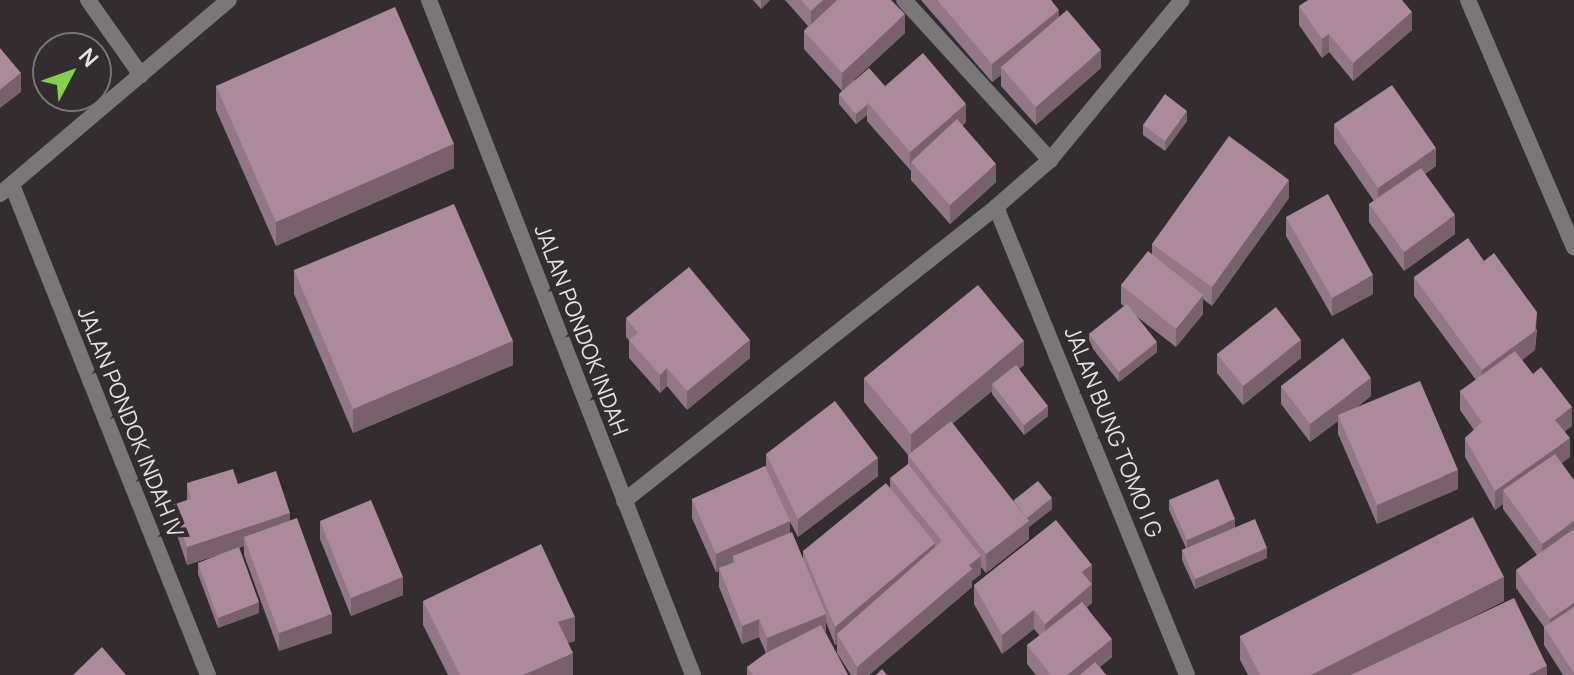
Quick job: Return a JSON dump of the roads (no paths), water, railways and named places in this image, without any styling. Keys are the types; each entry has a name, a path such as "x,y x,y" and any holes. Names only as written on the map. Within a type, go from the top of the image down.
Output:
{"street":[{"path":"88,0 141,75"},
{"path":"6,189 229,0"},
{"name":"JALAN PONDOK INDAH","path":"429,0 693,675"},
{"path":"904,0 1050,160"},
{"path":"624,501 996,207 1050,160 1182,0"},
{"path":"1468,0 1574,247"},
{"name":"JALAN PONDOK INDAH IV","path":"6,189 208,675"},
{"name":"JALAN BUNG TOMO I G","path":"996,207 1187,675"}]}
